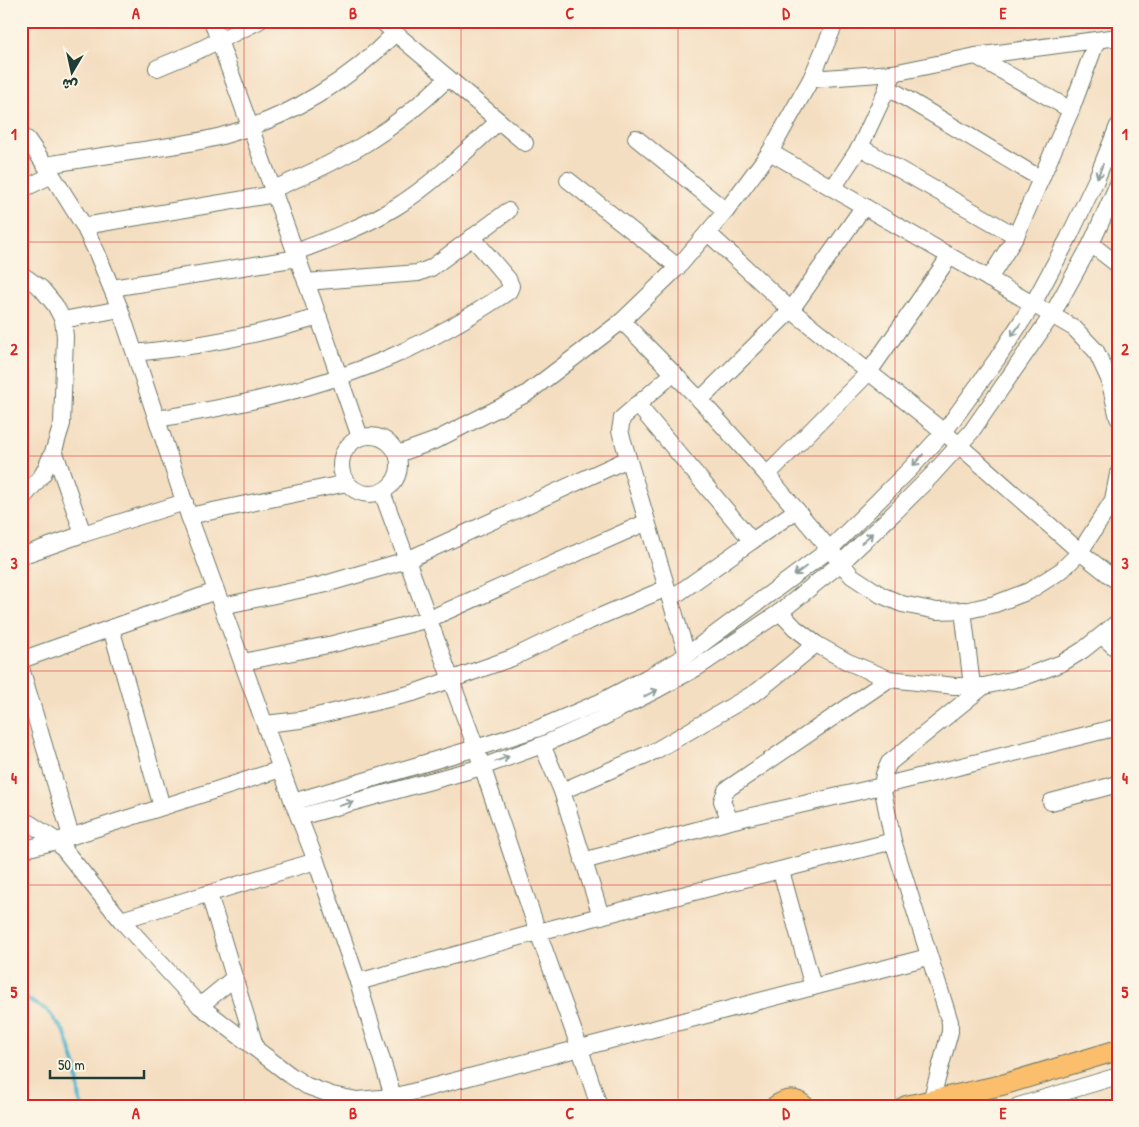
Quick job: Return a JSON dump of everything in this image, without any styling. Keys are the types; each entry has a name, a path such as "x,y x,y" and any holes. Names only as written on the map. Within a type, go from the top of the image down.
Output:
{"main road":[{"path":"917,1104 1002,1085 1118,1050"},
{"path":"776,1106 782,1101 795,1100 804,1106"}],"street":[{"path":"212,21 297,255 360,437"},
{"path":"157,68 220,41 258,21"},
{"path":"382,21 525,143"},
{"path":"398,454 434,441 526,394 622,321 678,267 726,211 770,152 811,79 836,21"},
{"path":"21,190 49,170 225,136 251,127 293,108 328,89 362,64 395,33"},
{"path":"811,79 890,80 976,56 1118,37"},
{"path":"989,279 1016,236 1071,110 1097,40"},
{"path":"976,56 1071,110"},
{"path":"84,226 274,191 330,164 375,139 413,110 448,78"},
{"path":"833,188 860,146 890,80"},
{"path":"890,80 1041,179"},
{"path":"112,288 297,255 351,231 396,207 446,170 499,121"},
{"path":"293,802 539,728 582,709 646,678 687,654 830,549 944,432 997,358 1033,304 1068,239 1096,180 1118,126"},
{"path":"26,138 49,170 84,226 120,308 187,509 316,861 358,982 394,1102"},
{"path":"636,138 726,211"},
{"path":"860,146 1016,236"},
{"path":"770,152 1074,328 1096,351 1110,379 1118,418"},
{"path":"568,180 678,267"},
{"path":"299,817 482,767 542,745 600,719 698,667 780,612 841,563 896,511 971,432 1052,315 1091,244 1118,184"},
{"path":"700,400 791,310 864,206"},
{"path":"306,282 418,273 431,268 508,211"},
{"path":"708,233 791,310 944,432 1080,552 1118,582"},
{"path":"157,419 248,402 339,376 392,356 466,319 509,291 510,282 472,237"},
{"path":"1091,244 1118,265"},
{"path":"767,475 870,372 950,256"},
{"path":"21,274 49,296 60,312 65,336 62,424 54,450 43,474 21,500"},
{"path":"63,320 120,308"},
{"path":"135,353 222,342 287,327 319,317"},
{"path":"622,321 700,400 767,475 852,576 881,595 902,604 937,611 963,610 995,604 1029,591 1062,570 1080,552 1113,500 1118,474"},
{"path":"674,374 622,418 621,438 687,654"},
{"path":"637,404 752,540"},
{"path":"372,435 380,437 388,441 398,454 400,463 396,480 382,492 363,494 354,490 342,474 340,464 342,455 347,446 360,437 372,435"},
{"path":"54,450 83,534"},
{"path":"21,660 110,628 219,599 322,585 407,560 628,459"},
{"path":"21,556 83,534 187,509 347,483"},
{"path":"382,492 476,748 599,1106"},
{"path":"265,724 300,720 413,693 512,658 580,625 668,593 797,510"},
{"path":"243,662 333,644 429,619 647,522"},
{"path":"963,610 978,686"},
{"path":"780,612 816,644 848,662 889,679 926,684 978,686 1024,677 1062,663 1102,636 1118,622"},
{"path":"110,628 162,807"},
{"path":"1102,636 1118,650"},
{"path":"562,791 655,751 711,719 758,691 816,644"},
{"path":"21,668 64,838 121,920 200,1006 290,1075 307,1086 332,1095 356,1100 394,1102 580,1049 928,957"},
{"path":"730,821 722,801 726,790 889,679"},
{"path":"917,1104 950,1032 950,1022 893,842 882,786 884,774 889,763 978,686"},
{"path":"583,861 730,821 882,786 1118,727"},
{"path":"542,745 562,791 601,916"},
{"path":"21,850 281,769"},
{"path":"1051,802 1118,784"},
{"path":"21,821 64,838"},
{"path":"358,982 538,932 893,842"},
{"path":"121,920 316,861"},
{"path":"781,870 813,987"},
{"path":"209,894 256,1049"},
{"path":"200,1006 234,978"},
{"path":"1018,1106 1118,1076"}],"waterway":[{"path":"21,996 47,1010 65,1033 76,1067 82,1106"}]}
